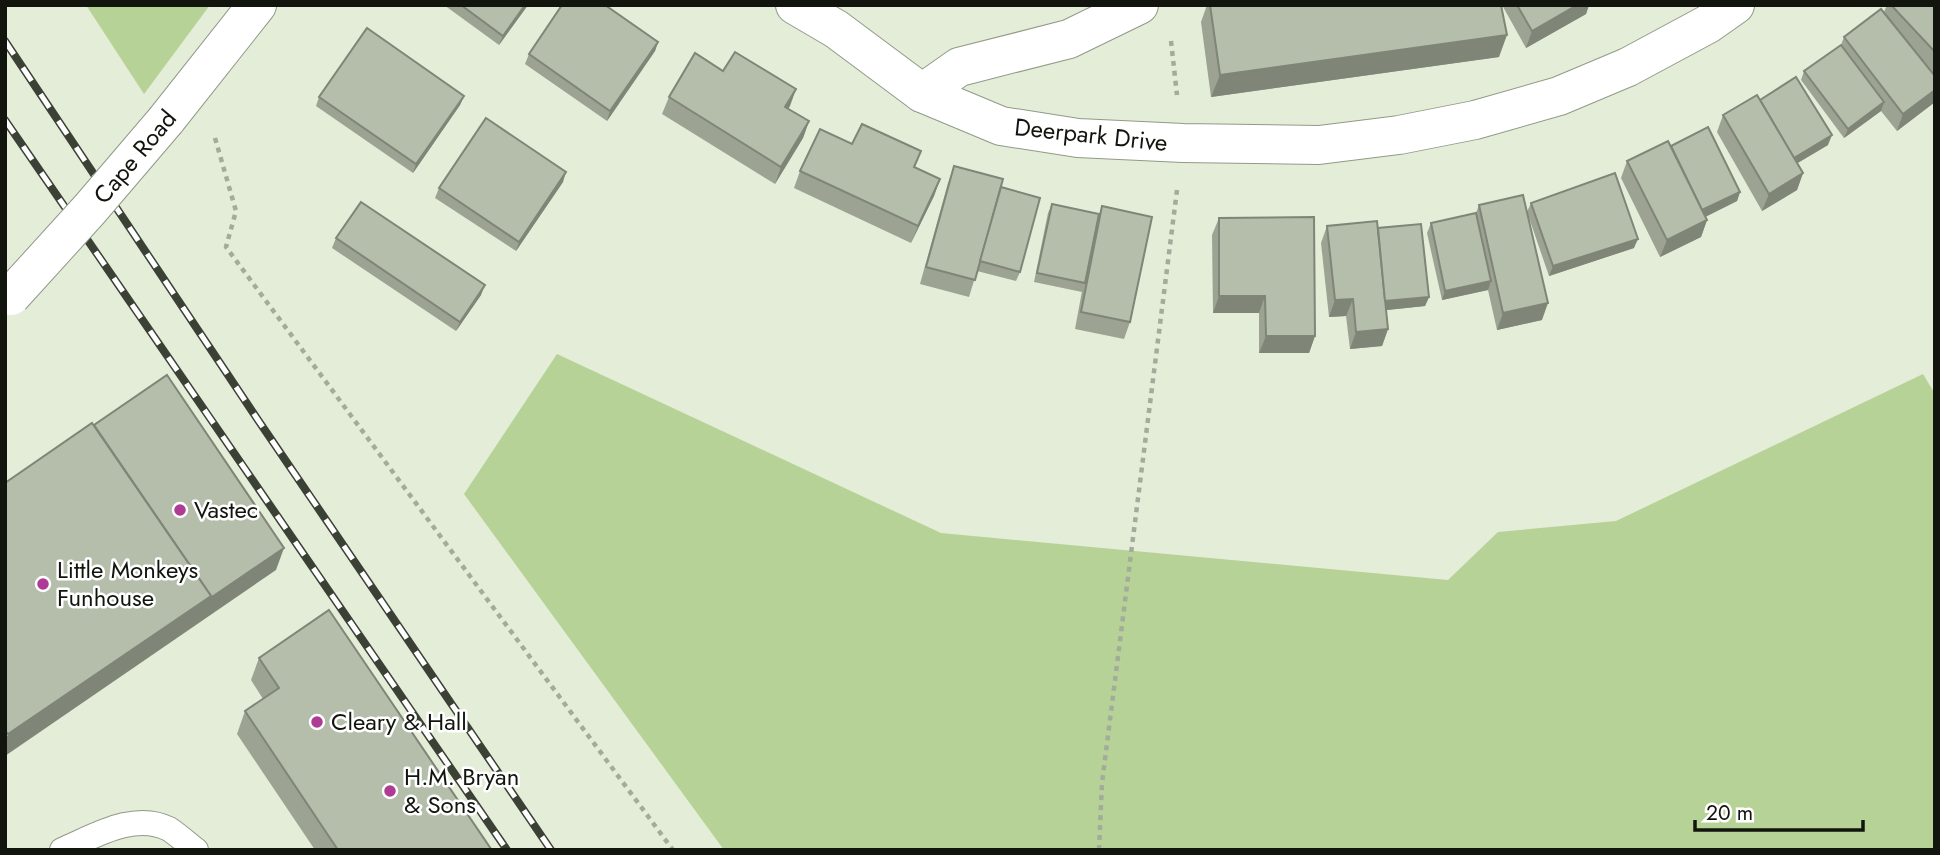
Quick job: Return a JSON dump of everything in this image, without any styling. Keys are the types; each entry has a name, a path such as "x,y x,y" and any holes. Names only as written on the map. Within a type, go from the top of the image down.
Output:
{"street":[{"name":"Cape Road","path":"8,299 166,120 257,5"},
{"name":"Deerpark Drive","path":"795,5 836,29 922,93 1001,126 1078,138 1319,145 1399,135 1475,120 1559,96 1628,66 1708,24 1735,5"},
{"path":"922,93 960,67 1069,39 1139,5"}],"lane":[{"path":"61,850 125,824 146,823 168,829 196,850"}],"path":[{"path":"1099,850 1102,783 1183,143 1170,31"},
{"path":"215,136 236,211 226,247 673,850"}],"green space":[{"path":"86,5 210,5 144,94"},
{"path":"557,354 941,533 1448,580 1498,532 1616,521 1923,374 1935,394 1935,850 724,850 464,494"}],"building":[{"path":"461,5 525,5 503,36"},
{"path":"562,5 605,5 658,42 610,111 529,54"},
{"path":"1210,5 1501,5 1507,35 1220,75"},
{"path":"1517,5 1577,5 1532,31"},
{"path":"1891,5 1935,5 1935,52"},
{"path":"1881,9 1935,76 1935,90 1903,114 1844,37"},
{"path":"367,28 464,96 416,164 319,97"},
{"path":"1841,45 1884,102 1848,129 1804,71"},
{"path":"735,52 796,89 785,107 809,121 781,167 669,97 695,53 723,71"},
{"path":"1796,77 1832,135 1794,158 1760,100"},
{"path":"1757,95 1803,173 1769,194 1723,115"},
{"path":"486,118 566,172 519,242 439,188"},
{"path":"862,124 921,151 914,167 940,179 918,226 800,171 820,129 852,144"},
{"path":"1708,127 1740,192 1702,210 1671,146"},
{"path":"1668,141 1707,220 1667,240 1627,161"},
{"path":"954,166 1003,179 975,280 926,267"},
{"path":"1615,173 1638,239 1553,266 1531,203"},
{"path":"1001,187 1040,198 1020,272 980,261"},
{"path":"1523,195 1548,303 1503,313 1479,205"},
{"path":"361,202 485,285 460,322 336,238"},
{"path":"1052,204 1099,214 1085,283 1037,273"},
{"path":"1102,206 1152,217 1130,322 1081,312"},
{"path":"1476,213 1491,281 1445,291 1431,223"},
{"path":"1314,217 1315,336 1266,336 1265,296 1219,296 1219,218"},
{"path":"1377,221 1388,329 1356,332 1353,299 1335,300 1327,226"},
{"path":"1421,224 1429,297 1385,301 1378,228"},
{"name":"Vastec","path":"167,375 284,548 209,599 211,596 94,425"},
{"path":"92,423 211,596 8,734 5,731 5,483"},
{"path":"329,610 490,850 338,850 245,711 279,688 259,658"}],"railway":[{"path":"5,41 258,420 551,850"},
{"path":"5,120 507,850"}],"place":[{"name":"Vastec","path":"180,510"},
{"name":"Little Monkeys Funhouse","path":"43,584"},
{"name":"Cleary & Hall","path":"317,722"},
{"name":"H.M. Bryan & Sons","path":"390,791"}]}
